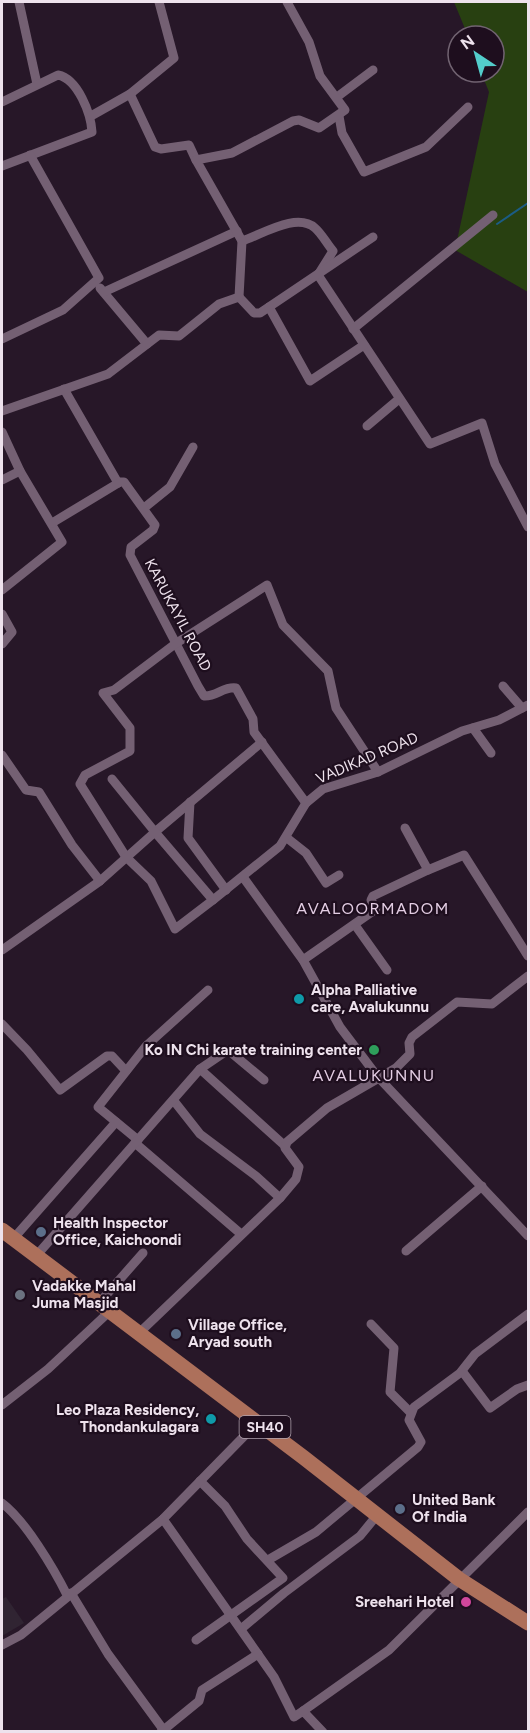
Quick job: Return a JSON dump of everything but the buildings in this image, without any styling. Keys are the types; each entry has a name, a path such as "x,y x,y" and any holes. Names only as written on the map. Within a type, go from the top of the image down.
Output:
{"main road":[{"name":"SH40","path":"7,1235 258,1422 459,1579 528,1623"}],"street":[{"path":"19,2 37,84"},
{"path":"91,116 130,94 174,58 159,2"},
{"path":"196,160 232,153 293,121 299,120 319,128 345,110 321,76 309,42 287,2"},
{"path":"337,97 373,70"},
{"path":"2,102 58,75 64,76 72,83 91,116 92,132 2,166"},
{"path":"130,94 155,147 161,149 189,145 242,240 239,297 254,314 261,313 373,237"},
{"path":"339,116 342,133 364,172 426,147 468,106"},
{"path":"2,339 63,309 99,278 30,155"},
{"path":"353,329 493,215"},
{"path":"242,240 266,233 290,221 304,221 315,228 333,250 318,275"},
{"path":"104,292 237,231"},
{"path":"318,275 430,444 482,423 495,464 527,522"},
{"path":"94,282 147,344"},
{"path":"2,411 108,374 159,335 179,336 219,304 239,297"},
{"path":"269,307 310,381 364,345"},
{"name":"KARUKAYIL ROAD","path":"64,389 118,483 124,483 154,521 155,527 131,547 130,555 204,696 208,697 228,688 236,688 253,719 254,732 306,803"},
{"path":"367,426 399,399"},
{"path":"2,432 20,471 62,542 2,590"},
{"path":"144,508 170,487 193,447"},
{"path":"2,480 20,471"},
{"path":"52,523 118,483"},
{"path":"126,857 80,784 85,775 130,751 130,728 103,693 114,690 176,644 267,585 283,625 328,671 336,708 378,772"},
{"path":"2,614 12,632 2,644"},
{"path":"503,686 525,707"},
{"name":"VADIKAD ROAD","path":"126,857 151,881 175,929 243,877 287,838 306,803 323,789 378,772 473,728 500,720 525,707"},
{"path":"473,728 491,753"},
{"path":"2,951 100,881 262,742"},
{"path":"2,755 26,790 39,792 72,845 100,881"},
{"path":"111,779 213,900"},
{"path":"190,802 188,838 226,890"},
{"path":"405,828 428,870"},
{"path":"287,838 312,859 326,883 339,875"},
{"path":"303,960 376,909 370,900 373,896 464,855 528,956"},
{"path":"243,877 303,960 340,1027 377,1076 528,1236"},
{"path":"355,925 387,970"},
{"path":"284,1145 327,1108 377,1076 396,1068 410,1054 409,1043 412,1037 457,1002 492,1004 528,976"},
{"path":"208,990 152,1040 98,1107 241,1234"},
{"path":"2,1024 60,1090 107,1056 112,1056 126,1071"},
{"path":"36,1256 200,1070 228,1050 264,1080"},
{"path":"138,1334 280,1198 299,1172 298,1165 284,1145 200,1070"},
{"path":"174,1101 200,1134 256,1176 280,1198"},
{"path":"7,1235 116,1122"},
{"path":"406,1251 482,1186"},
{"path":"2,1404 48,1369 104,1308 142,1253"},
{"path":"268,1560 316,1532 420,1445 409,1420 411,1412 462,1371 475,1354 528,1314"},
{"path":"371,1324 394,1348 390,1392 411,1412"},
{"path":"462,1371 490,1408 517,1389 528,1385"},
{"path":"2,1645 21,1635 163,1520 258,1422"},
{"path":"196,1640 283,1578 247,1539 225,1506 200,1481"},
{"path":"2,1503 18,1519 52,1566 108,1654 163,1731 199,1701 202,1690 258,1654"},
{"path":"163,1520 274,1677 294,1717 389,1650 528,1512"},
{"path":"241,1629 284,1593 360,1536 378,1514"},
{"path":"303,1711 322,1731"}],"shaded area":[{"path":"6,1597 24,1623 2,1636 2,1599"}],"green space":[{"path":"454,2 528,2 528,292 455,250 489,92 486,84 506,84 506,24 463,24"}],"waterway":[{"path":"497,224 528,203"}],"place":[{"name":"Alpha Palliative care, Avalukunnu","path":"299,999"},
{"name":"Ko IN Chi karate training center","path":"374,1050"},
{"name":"Health Inspector Office, Kaichoondi","path":"41,1232"},
{"name":"Vadakke Mahal Juma Masjid","path":"20,1295"},
{"name":"Village Office, Aryad south","path":"176,1334"},
{"name":"Leo Plaza Residency, Thondankulagara","path":"211,1419"},
{"name":"United Bank Of India","path":"400,1509"},
{"name":"Sreehari Hotel","path":"466,1602"}],"district":[{"name":"AVALOORMADOM","path":"373,908"},
{"name":"AVALUKUNNU","path":"374,1075"}]}
